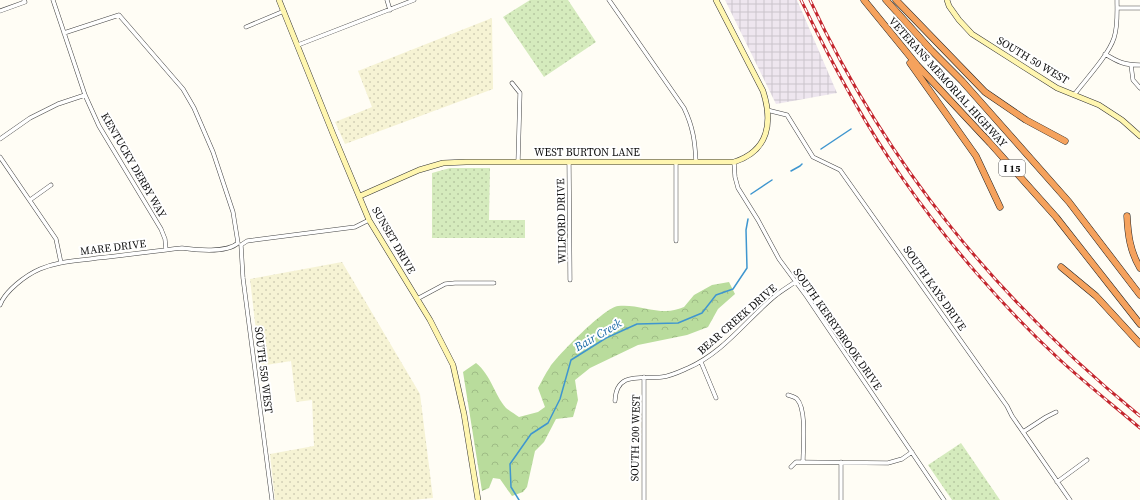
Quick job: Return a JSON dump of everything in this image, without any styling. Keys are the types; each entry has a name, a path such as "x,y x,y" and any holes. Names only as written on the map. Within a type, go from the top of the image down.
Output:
{"highway":[{"name":"VETERANS MEMORIAL HIGHWAY","path":"864,0 877,18 917,65 990,143 1056,217 1140,324"},
{"name":"VETERANS MEMORIAL HIGHWAY","path":"886,0 931,50 962,81 1069,202 1140,295"},
{"path":"896,0 985,92 1026,120 1065,140"},
{"path":"877,18 976,156 1000,207"},
{"path":"1127,216 1130,244 1140,268"},
{"path":"1062,267 1096,296 1118,318 1140,344"}],"street":[{"name":"KENTUCKY DERBY WAY","path":"53,0 85,95 99,126 161,229 165,239 166,250"},
{"name":"SUNSET DRIVE","path":"279,0 333,134 370,220 454,365 464,414 478,500"},
{"path":"387,0 390,10"},
{"path":"298,45 414,0"},
{"path":"609,0 684,108 691,123 695,140 696,162"},
{"name":"WEST BURTON LANE","path":"360,196 419,170 443,163 734,162 746,158 758,149 763,140 766,128 767,110 763,91 716,0"},
{"name":"SOUTH 50 WEST","path":"947,0 958,20 972,34 1057,88 1099,105 1122,120 1140,136"},
{"path":"1074,94 1105,54 1114,38 1117,23 1117,0"},
{"path":"0,11 24,1"},
{"path":"1117,8 1140,8"},
{"path":"246,27 284,12"},
{"name":"SOUTH 550 WEST","path":"64,33 118,15 183,89 194,108 213,152 233,212 240,244 243,278 272,500"},
{"path":"1105,54 1119,63 1140,65"},
{"path":"1131,65 1133,80 1140,88"},
{"path":"512,83 520,93 518,162"},
{"path":"0,139 30,118 58,104 85,95"},
{"name":"SOUTH KAYS DRIVE","path":"767,110 787,115 813,157 840,170 1007,406 1012,416 1070,500"},
{"path":"0,157 56,239 61,263"},
{"name":"WILFORD DRIVE","path":"569,162 570,280"},
{"path":"676,162 676,240"},
{"name":"SOUTH KERRYBROOK DRIVE","path":"734,162 735,177 738,188 758,220 779,260 807,297 944,500"},
{"path":"30,200 51,185"},
{"name":"MARE DRIVE","path":"0,303 24,278 40,269 61,263 182,248 200,250 218,249 232,247 247,241 354,227 370,220"},
{"path":"416,298 445,284 455,282 494,282"},
{"name":"BEAR CREEK DRIVE","path":"615,401 616,390 620,384 636,377 662,377 675,374 701,362 733,337 775,297 795,282"},
{"path":"701,362 716,398"},
{"name":"SOUTH 200 WEST","path":"644,377 644,500"},
{"path":"788,395 796,398 801,406 803,417 802,462"},
{"path":"1023,432 1056,412"},
{"path":"791,467 796,462 888,463 902,459 912,452"},
{"path":"1057,482 1087,460"},
{"path":"841,462 841,500"}],"shaded area":[{"path":"725,0 797,0 837,93 776,104"},
{"path":"492,18 493,89 345,144 335,122 372,107 358,71"},
{"path":"342,262 420,394 433,498 412,500 275,500 270,454 314,446 312,400 296,402 291,361 260,366 250,279"}],"green space":[{"path":"530,0 568,0 596,42 544,77 503,17"},
{"path":"450,168 490,168 489,220 525,220 525,238 432,238 432,173"},
{"path":"729,282 735,294 718,309 708,327 687,335 638,345 590,368 575,380 578,400 573,417 556,419 544,442 535,451 527,487 523,492 512,496 500,479 493,478 489,488 482,491 463,372 476,363 489,379 498,397 506,408 519,417 538,412 545,407 538,388 548,370 572,343 603,314 618,306 630,306 660,311 675,310 684,307 694,295 712,285"},
{"path":"961,443 1000,500 952,500 928,465"}],"waterway":[{"name":"Bair Creek","path":"821,149 851,129"},
{"name":"Bair Creek","path":"791,171 802,164"},
{"name":"Bair Creek","path":"751,194 772,180"},
{"name":"Bair Creek","path":"519,500 511,487 510,464 531,434 548,423 560,399 571,360 606,338 637,324 678,323 702,313 716,295 733,289 747,268 746,230 748,219"}],"railway":[{"path":"801,0 836,69 874,136 920,203 957,250 976,273 1038,339 1079,377 1140,428"},
{"path":"810,0 841,61 874,119 911,174 951,227 994,277 1040,326 1088,372 1140,416"}]}
